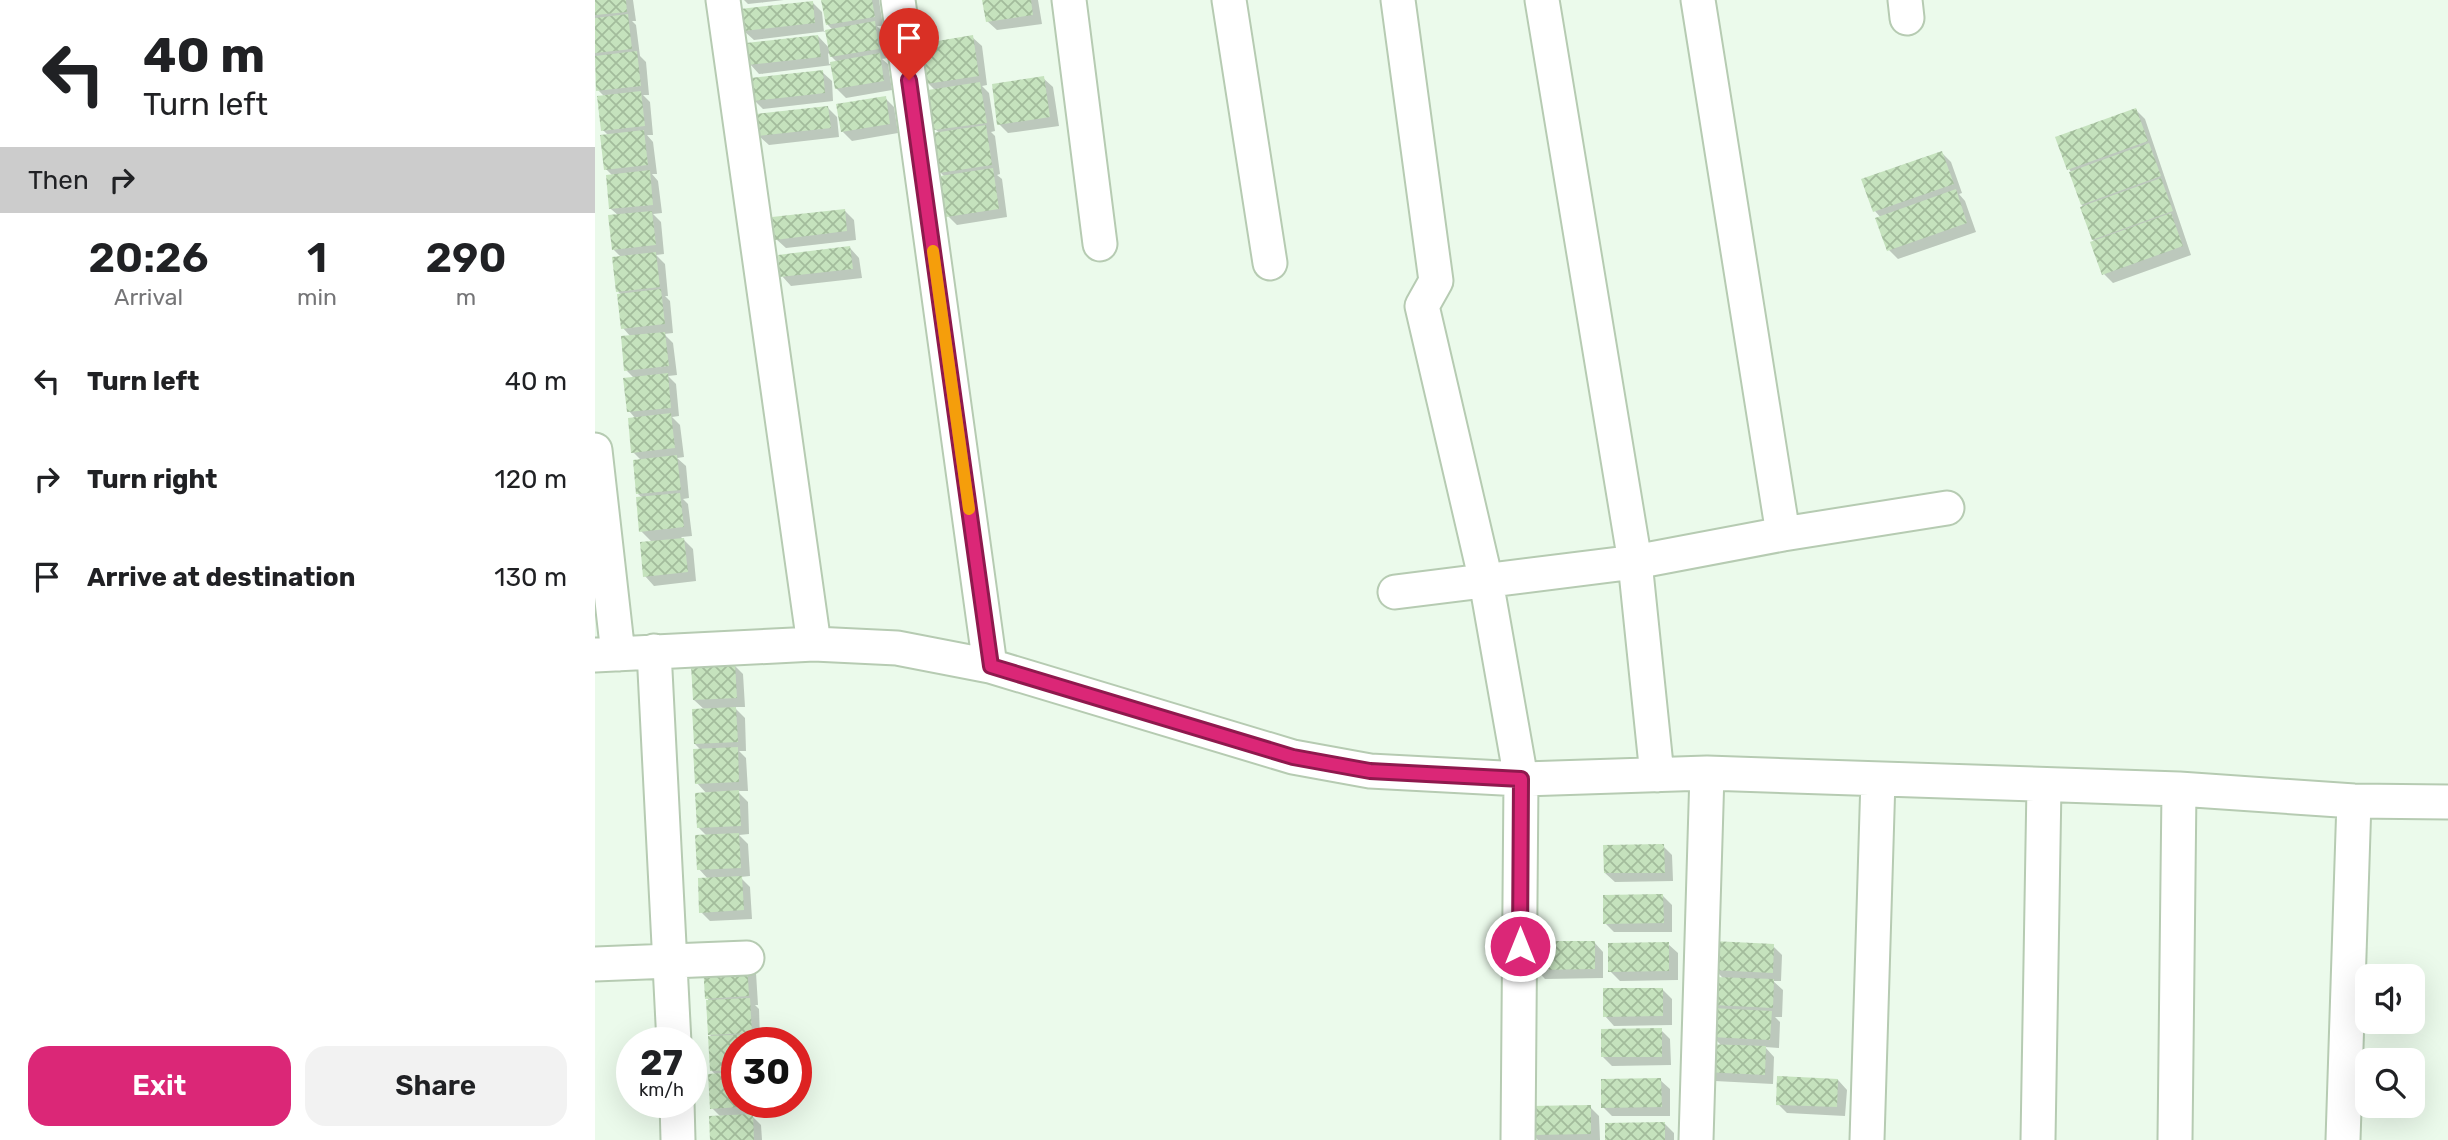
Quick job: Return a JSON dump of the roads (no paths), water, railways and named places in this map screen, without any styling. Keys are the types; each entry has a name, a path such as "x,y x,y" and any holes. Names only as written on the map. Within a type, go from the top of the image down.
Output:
{"street":[{"path":"723,0 814,644"},
{"path":"898,0 991,666"},
{"path":"1069,0 1100,244"},
{"path":"1229,0 1270,263"},
{"path":"1398,0 1436,281 1422,306 1486,581 1521,779 1518,1140"},
{"path":"1542,0 1635,562 1657,775"},
{"path":"1698,0 1783,534"},
{"path":"595,450 606,654 814,644 897,648 991,666 1293,757 1370,771 1521,779 1707,773 2179,789 2354,801 2448,802"},
{"path":"1395,592 1635,562 1783,534 1947,508"},
{"path":"654,651 673,1027"},
{"path":"1696,1140 1707,773"},
{"path":"1867,1140 1878,779"},
{"path":"2038,1140 2044,785"},
{"path":"2175,1140 2179,789"},
{"path":"2343,1140 2354,801"},
{"path":"595,964 747,958"},
{"path":"677,1118 678,1140"}]}
